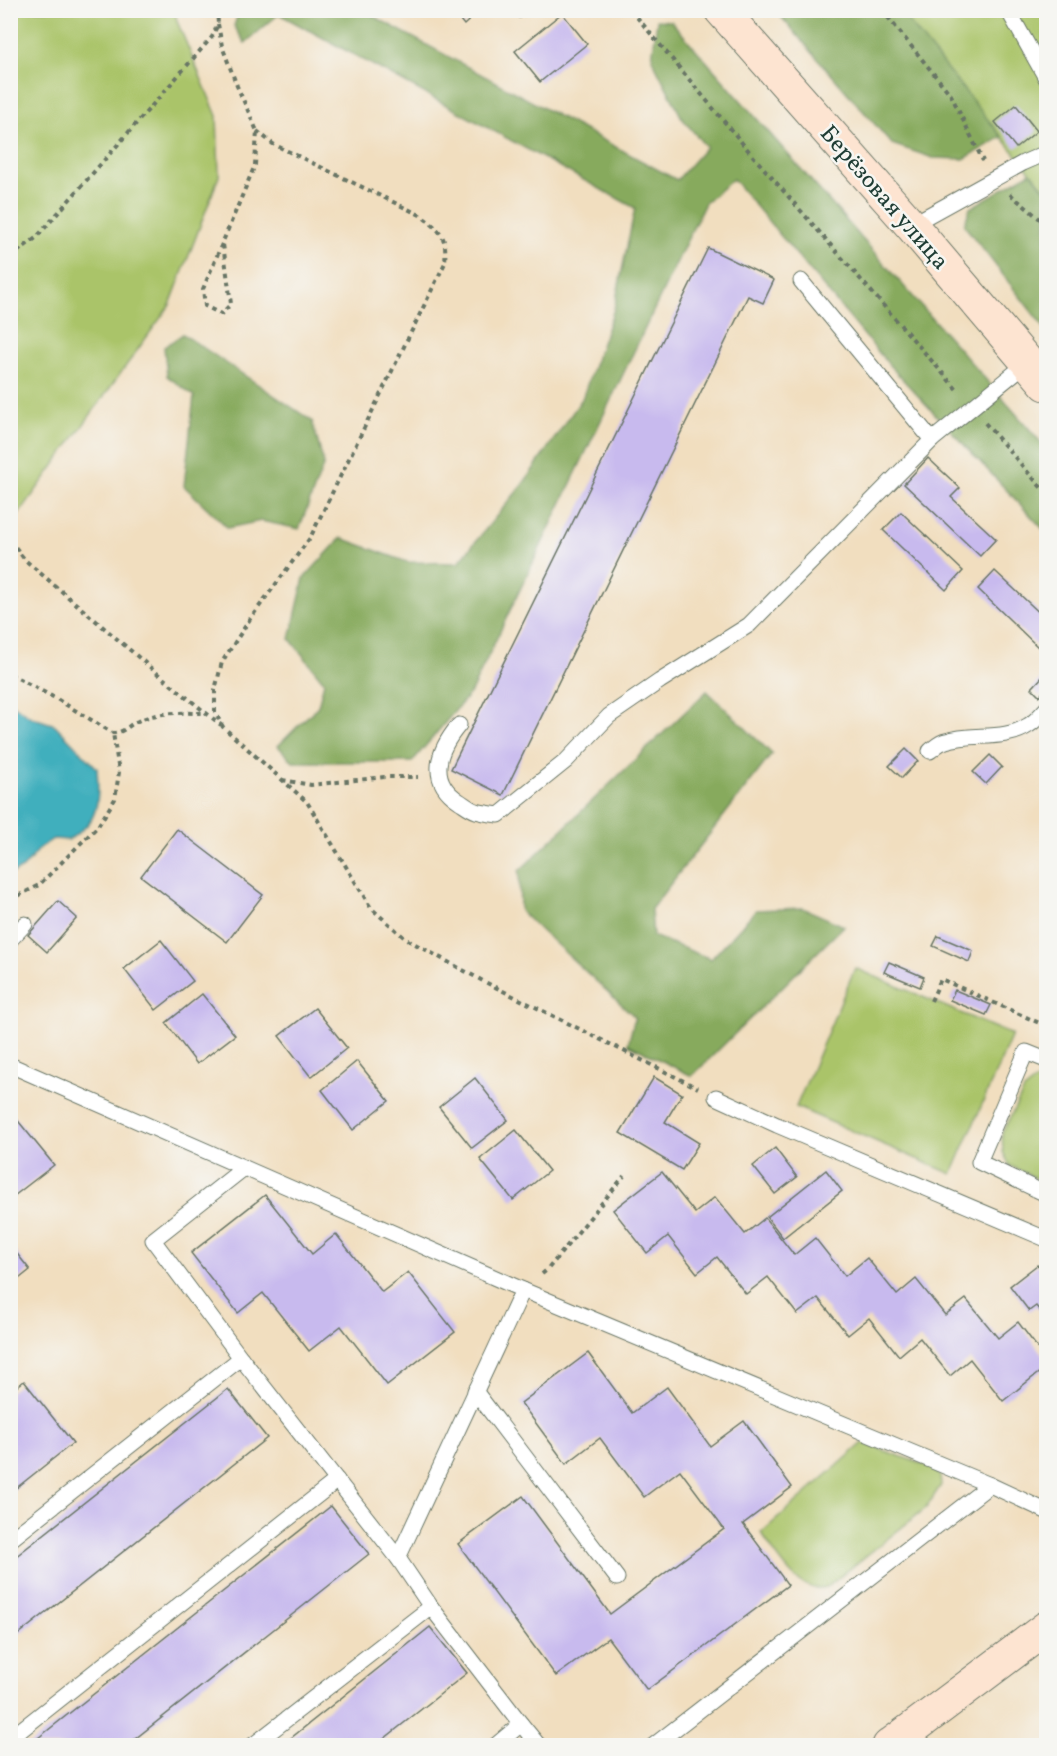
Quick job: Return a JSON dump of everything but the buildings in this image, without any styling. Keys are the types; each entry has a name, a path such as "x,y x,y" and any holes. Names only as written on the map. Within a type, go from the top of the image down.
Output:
{"main road":[{"name":"Берёзовая улица","path":"722,10 911,225 1037,373"},
{"path":"890,1746 1047,1628"}],"lane":[{"path":"1008,10 1047,78"},
{"path":"911,225 1047,153"},
{"path":"801,281 932,440"},
{"path":"459,725 448,739 438,766 441,783 448,794 473,810 499,815 566,761 609,716 749,625 932,440 972,408 1037,373"},
{"path":"930,751 943,741 1006,735 1029,726 1047,709"},
{"path":"10,940 24,924"},
{"path":"1047,1060 1026,1052 980,1162 1047,1194"},
{"path":"10,1065 523,1290 990,1485 1047,1511"},
{"path":"716,1097 1047,1239"},
{"path":"244,1168 153,1239 241,1358 398,1558 431,1607 539,1746"},
{"path":"398,1558 523,1290"},
{"path":"10,1540 241,1358"},
{"path":"475,1391 616,1578"},
{"path":"12,1737 337,1480"},
{"path":"653,1746 990,1485"},
{"path":"252,1746 431,1607"},
{"path":"495,1746 521,1724"}],"path":[{"path":"217,10 225,56 257,131 273,144 420,215 440,230 446,247 445,263 310,537 250,619 222,662 215,690 215,712 223,727"},
{"path":"631,10 745,147 1047,493"},
{"path":"882,10 951,95 993,180 1047,224"},
{"path":"10,257 36,238 212,38 218,24"},
{"path":"223,244 231,304 221,314 205,306 203,289 255,165 257,131"},
{"path":"10,540 25,560 223,727 307,802 371,908 406,939 483,981 716,1097"},
{"path":"10,674 112,733 120,733 138,721 160,714 206,713"},
{"path":"10,900 39,885 98,826 115,799 119,772 112,733"},
{"path":"282,779 311,785 384,777 418,777 441,783"},
{"path":"931,1001 941,979 1047,1026"},
{"path":"523,1290 548,1269 624,1176"}],"green space":[{"path":"11,10 175,11 177,21 217,116 219,176 170,305 11,525"},
{"path":"239,11 364,11 677,180 706,147 682,118 652,59 657,20 671,21 1046,448 1046,532 890,366 733,179 705,203 471,692 412,762 293,762 278,746 318,706 324,682 290,639 304,578 341,538 407,562 458,563 523,484 582,399 614,309 635,208 279,14 245,43 234,26"},
{"path":"776,11 900,11 1002,137 964,159 933,158 892,144"},
{"path":"899,11 1046,11 1046,191"},
{"path":"1031,172 1046,191 1046,330 964,225 970,208"},
{"path":"183,334 312,421 324,464 299,529 261,521 228,528 184,486 194,396 167,376 164,347"},
{"path":"707,691 772,754 651,909 653,936 711,959 756,910 803,908 844,926 692,1076 628,1044 635,1017 520,911 519,871"},
{"path":"855,968 1012,1035 952,1174 796,1107"},
{"path":"1046,1075 1046,1183 1010,1166 1003,1152 1002,1133 1024,1090"},
{"path":"863,1443 933,1468 940,1476 941,1485 926,1508 827,1587 807,1586 797,1580 781,1562 761,1533"}],"water":[{"path":"11,703 31,717 55,725 97,768 98,788 96,808 86,826 69,840 53,839 41,847 23,868 11,874"}]}
